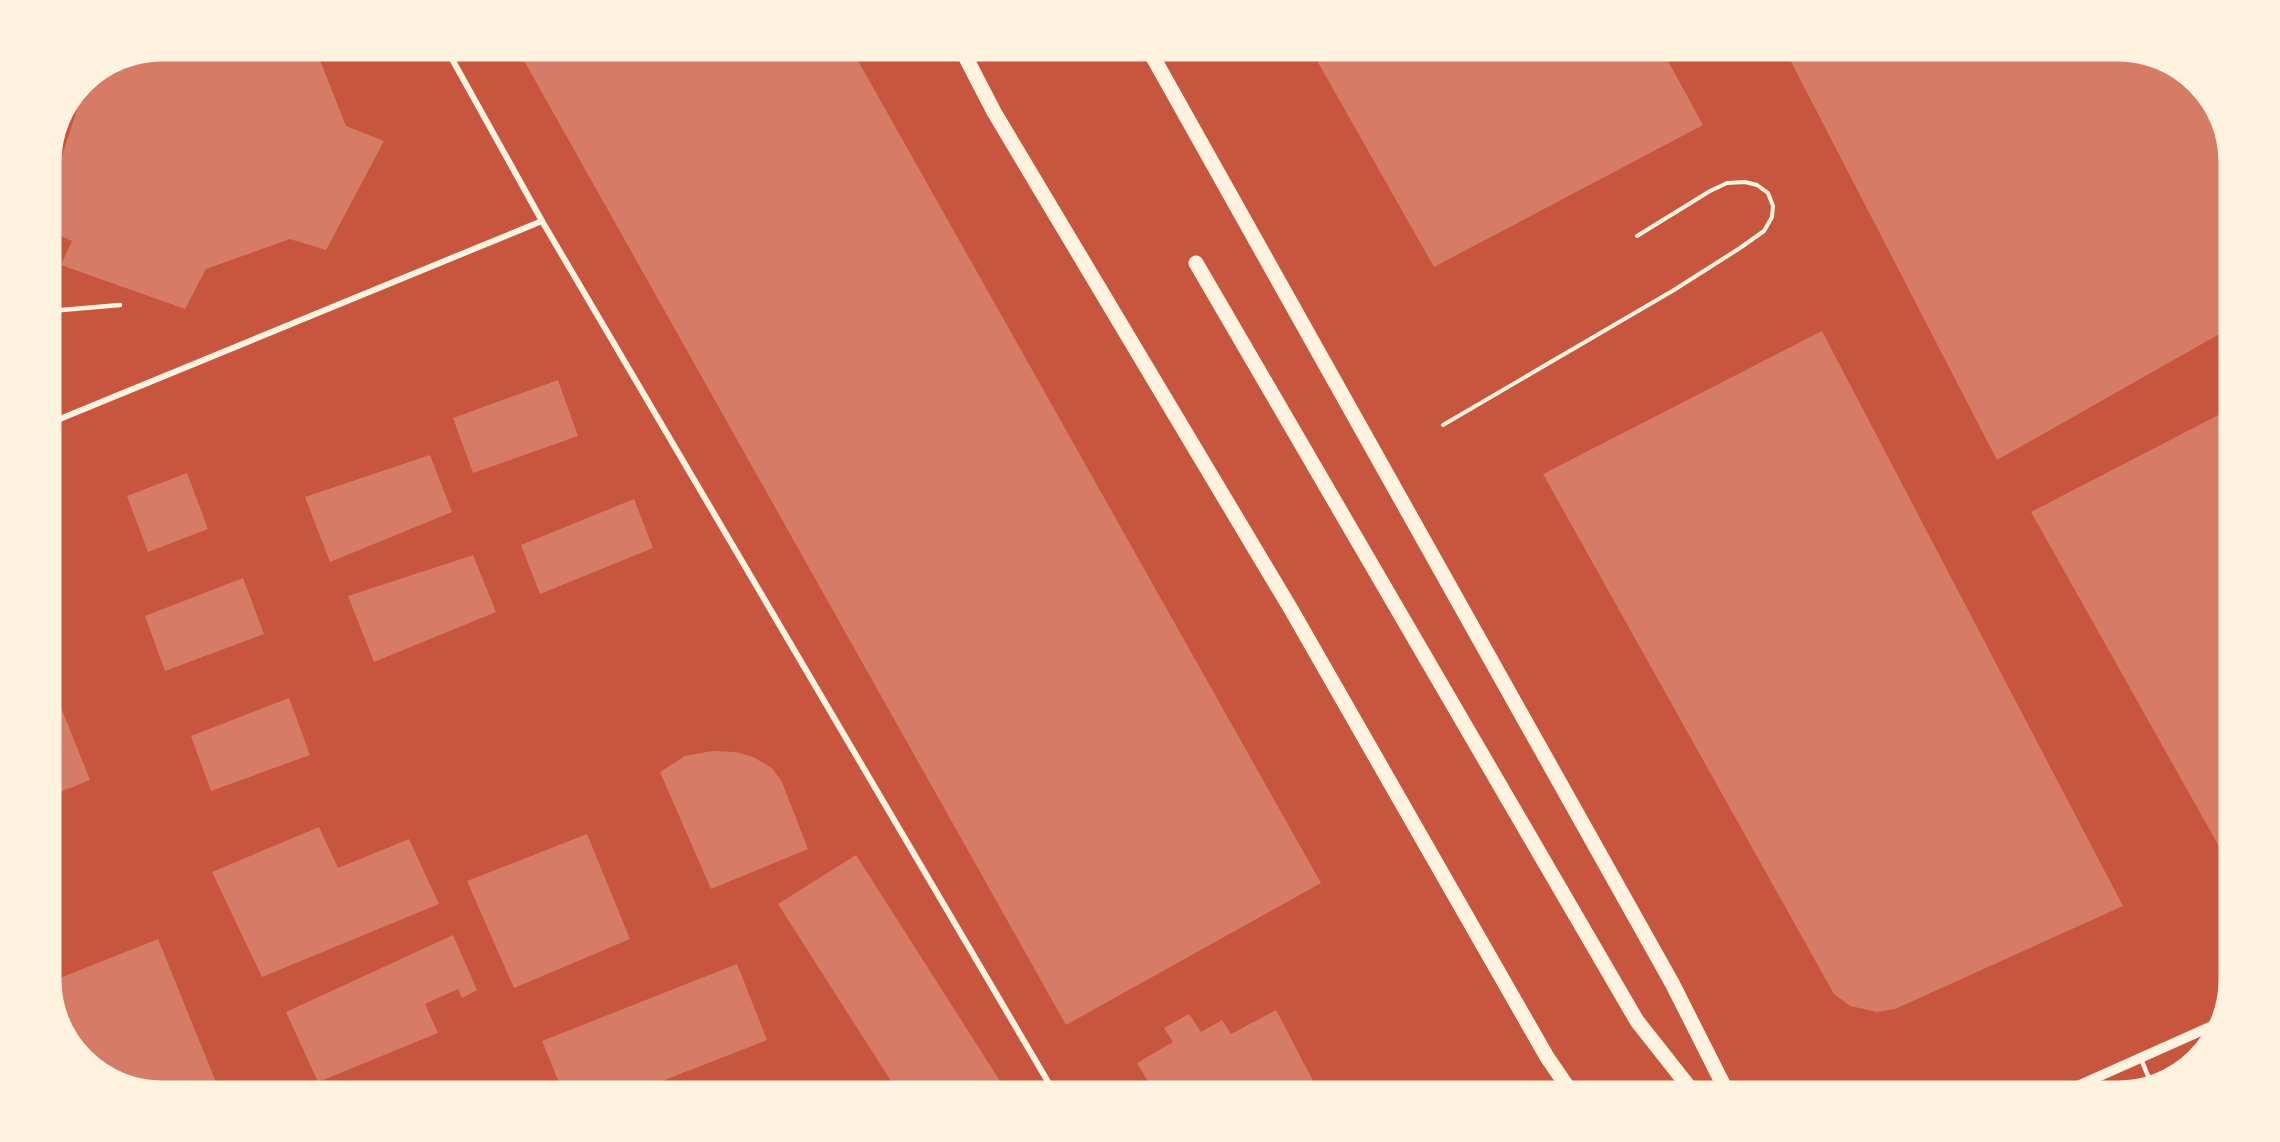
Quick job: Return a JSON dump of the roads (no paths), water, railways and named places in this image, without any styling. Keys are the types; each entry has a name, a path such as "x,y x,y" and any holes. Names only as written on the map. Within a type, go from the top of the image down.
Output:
{"main road":[{"path":"967,60 994,112 1292,611 1536,1036 1565,1082"},
{"path":"1155,60 1672,983 1722,1082"},
{"path":"1196,263 1637,1021 1685,1082"}],"street":[{"path":"453,60 542,221 1048,1082"},
{"path":"60,416 542,221"},
{"path":"2087,1082 2207,1028"}],"lane":[{"path":"60,310 120,304"},
{"path":"2141,1059 2149,1077"}]}
